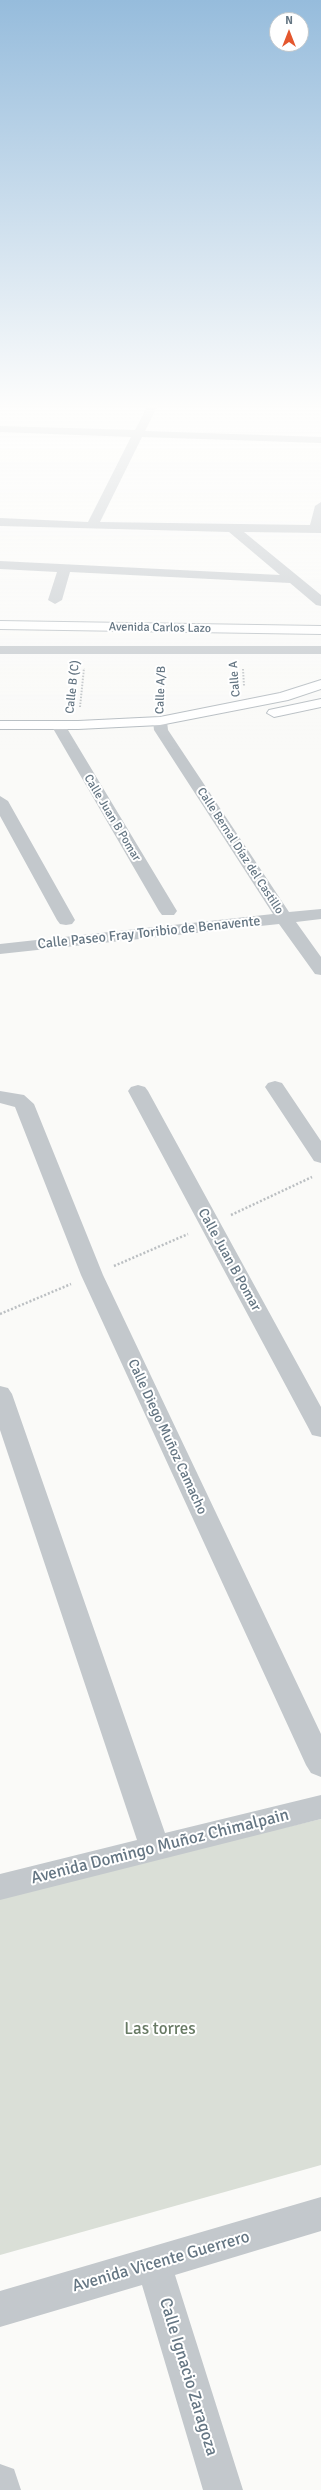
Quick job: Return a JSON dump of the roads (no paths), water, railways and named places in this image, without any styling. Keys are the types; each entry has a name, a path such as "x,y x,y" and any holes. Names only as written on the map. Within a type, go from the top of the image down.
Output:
{"street":[{"path":"92,526 95,519"},
{"path":"0,522 233,530 318,529"},
{"path":"233,530 321,602"},
{"path":"0,565 291,579"},
{"path":"55,600 65,568"},
{"path":"0,616 321,620"},
{"name":"Avenida Carlos Lazo","path":"0,625 315,633"},
{"path":"0,650 321,650"},
{"path":"0,724 59,729 78,724 161,726 283,697 321,684"},
{"path":"0,733 59,729 161,726 244,719 321,703"},
{"name":"Calle Bernal Díaz del Castillo","path":"161,726 284,918 321,970"},
{"name":"Calle Juan B Pomar","path":"59,729 168,911"},
{"path":"0,801 66,920"},
{"name":"Calle Paseo Fray Toribio de Benavente","path":"0,949 321,914"},
{"path":"275,1087 321,1157"},
{"name":"Calle Juan B Pomar","path":"138,1091 321,1429"},
{"name":"Calle Diego Muñoz Camacho","path":"0,1097 17,1099 24,1104 92,1275 321,1765"},
{"path":"0,1394 155,1848"},
{"name":"Avenida Domingo Muñoz Chimalpain","path":"0,1887 321,1807"},
{"name":"Avenida Vicente Guerrero","path":"0,2309 154,2265 321,2214"},
{"name":"Calle Ignacio Zaragoza","path":"154,2265 223,2490"},
{"path":"0,2483 2,2490"}],"park label":[{"name":"Las torres","path":"160,2030"}]}
